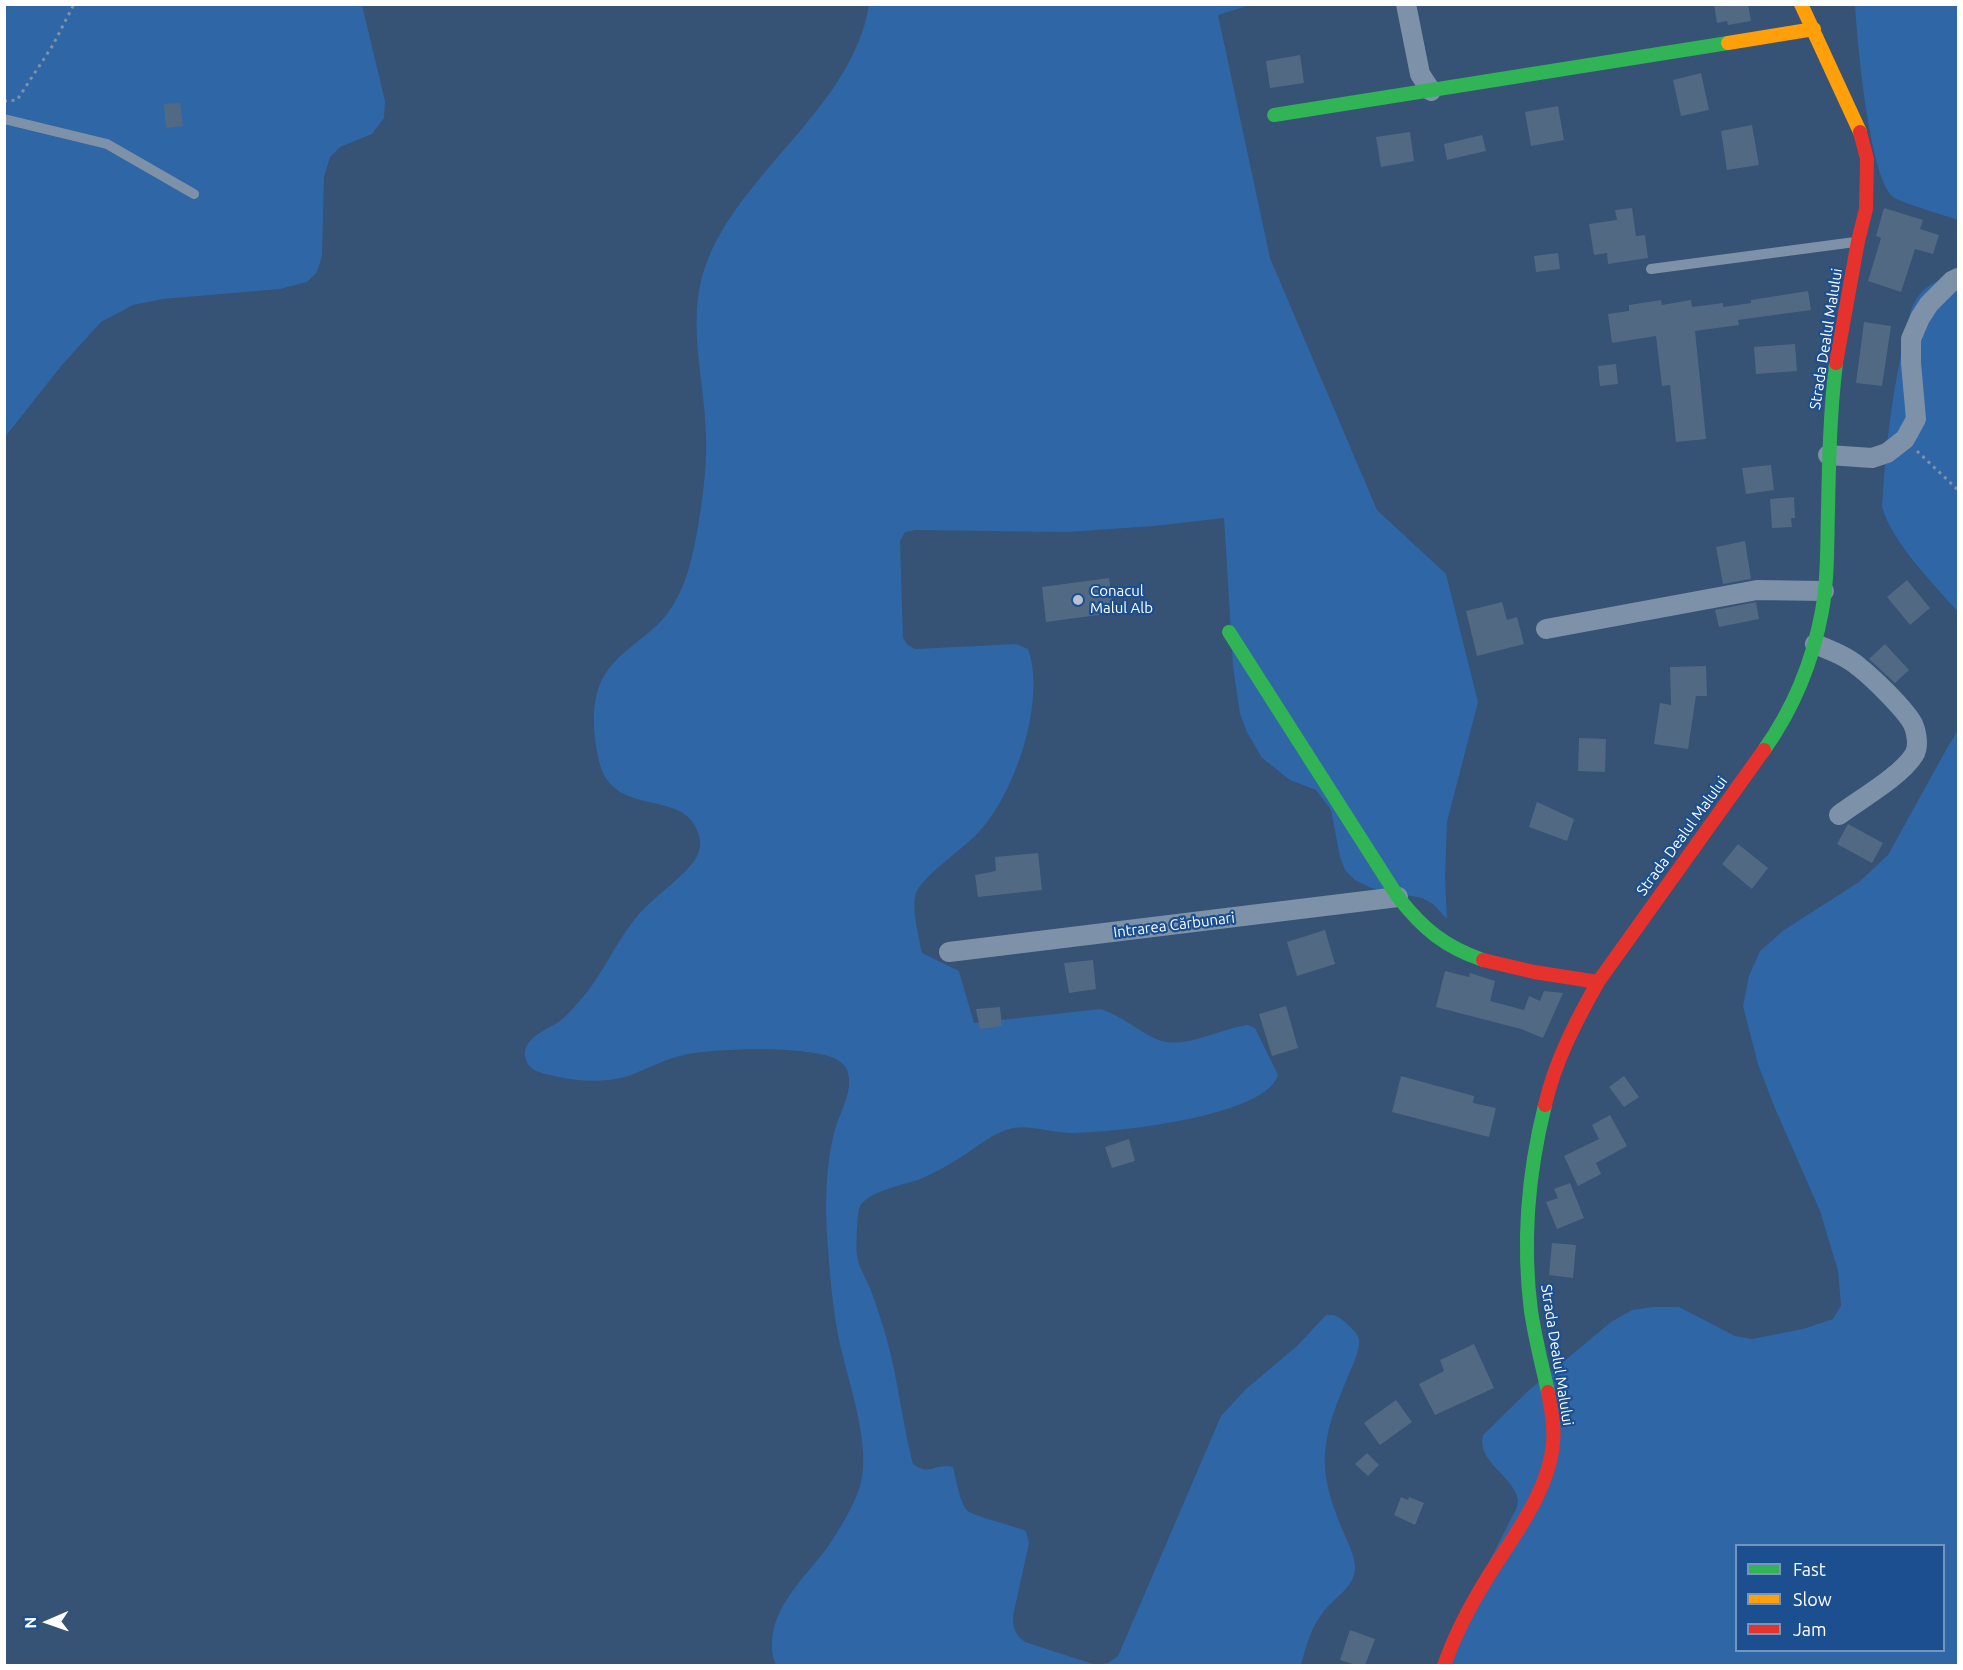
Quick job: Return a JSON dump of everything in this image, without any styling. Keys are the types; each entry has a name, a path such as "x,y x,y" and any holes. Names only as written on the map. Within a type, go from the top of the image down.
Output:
{"street":[{"path":"1406,4 1420,74 1431,91"},
{"name":"Strada Dealul Malului","path":"1444,1665 1469,1609 1548,1474 1554,1446 1552,1419 1531,1310 1525,1243 1529,1185 1545,1096 1564,1047 1585,1003 1767,745 1792,702 1815,644 1827,566 1830,412 1837,357 1866,208 1868,181 1867,159 1861,135 1801,4"},
{"path":"1274,116 1814,29"},
{"path":"1828,456 1872,458 1887,453 1905,439 1916,419 1911,339 1929,304 1952,281 1959,278"},
{"path":"1546,629 1757,590 1824,591"},
{"path":"1229,632 1398,897 1432,935 1457,951 1506,966 1598,982"},
{"path":"1815,644 1841,655 1860,667 1896,703 1912,724 1917,738 1915,753 1904,768 1839,815"},
{"name":"Intrarea Cărbunari","path":"949,952 1398,897"}],"lane":[{"path":"4,119 107,144 194,194"},
{"path":"1652,269 1858,242"}],"path":[{"path":"4,101 17,100 53,45 74,4"},
{"path":"1905,439 1959,490"}],"shaded area":[{"path":"5,5 362,5 385,101 384,118 372,134 340,147 330,157 324,177 322,256 317,272 307,282 280,289 163,299 133,305 101,322 62,365 5,437"},
{"path":"869,5 1250,5 1218,15 1270,258 1377,510 1446,574 1478,702 1447,822 1445,878 1447,919 1433,904 1422,898 1371,888 1355,880 1345,870 1340,857 1331,810 1316,790 1290,780 1262,758 1247,732 1240,714 1233,666 1224,518 1068,532 915,530 905,532 900,541 903,638 907,644 915,649 1016,644 1028,649 1033,670 1030,721 1014,774 1002,798 975,836 933,872 916,893 915,914 922,953 959,971 974,1023 1100,1009 1117,1016 1158,1040 1176,1043 1248,1025 1255,1028 1278,1075 1267,1090 1246,1102 1185,1120 1091,1132 1064,1133 1013,1128 1000,1132 960,1158 918,1180 868,1198 859,1209 858,1259 886,1336 913,1464 924,1469 953,1467 961,1497 968,1511 1026,1531 1029,1543 1013,1616 1015,1631 1025,1642 1096,1665 776,1665 772,1647 778,1617 792,1592 841,1527 856,1497 863,1472 861,1433 834,1310 826,1221 829,1158 834,1133 848,1093 848,1071 839,1061 827,1056 810,1052 764,1049 684,1055 622,1078 583,1080 563,1078 537,1071 528,1064 525,1053 530,1041 560,1021 575,1007 631,924 646,907 685,872 698,852 699,836 694,824 686,815 664,805 626,795 606,779 595,739 596,697 600,684 612,664 654,628 669,611 685,581 691,559 704,487 706,462 697,303 708,259 725,226 747,195 821,105 842,74 859,41"},
{"path":"1855,5 1958,5 1958,220 1898,200 1893,197 1885,184 1871,136 1858,47"},
{"path":"1958,270 1958,612 1904,549 1887,521 1882,507 1894,394 1912,309 1917,298 1925,289"},
{"path":"1958,730 1958,1665 1436,1666 1518,1503 1515,1491 1485,1453 1482,1445 1483,1435 1528,1391 1611,1322 1632,1310 1679,1307 1735,1336 1752,1339 1803,1329 1833,1319 1841,1305 1838,1271 1820,1211 1758,1064 1743,1006 1749,976 1760,951 1784,930 1859,882 1888,855"},
{"path":"1326,1315 1341,1319 1356,1333 1359,1345 1329,1428 1325,1467 1332,1501 1351,1550 1355,1568 1348,1587 1324,1611 1312,1630 1301,1665 1096,1665 1108,1663 1118,1656 1221,1416 1246,1389 1297,1346"}],"building":[{"path":"1714,4 1748,4 1751,21 1728,25 1727,21 1717,23"},
{"path":"1300,55 1304,83 1270,88 1266,61"},
{"path":"1701,73 1709,110 1681,116 1673,80"},
{"path":"180,103 183,126 166,128 164,104"},
{"path":"1558,106 1564,140 1531,146 1525,112"},
{"path":"1752,125 1759,165 1727,170 1721,131"},
{"path":"1410,132 1414,161 1381,167 1376,137"},
{"path":"1482,135 1486,151 1447,160 1444,144"},
{"path":"1632,208 1636,236 1645,235 1648,258 1608,264 1607,253 1594,255 1589,224 1617,220 1615,210"},
{"path":"1884,208 1923,220 1920,229 1939,235 1933,254 1915,249 1901,292 1868,281 1881,238 1876,236"},
{"path":"1558,253 1560,269 1536,272 1534,256"},
{"path":"1808,291 1811,310 1738,320 1739,325 1695,331 1706,439 1676,442 1670,385 1662,386 1656,336 1612,343 1608,314 1629,311 1629,305 1661,300 1662,305 1691,300 1692,307 1723,303 1723,307"},
{"path":"1864,322 1891,326 1882,386 1856,383"},
{"path":"1795,344 1797,371 1756,374 1754,347"},
{"path":"1616,364 1618,384 1600,386 1598,366"},
{"path":"1771,465 1774,490 1746,494 1742,468"},
{"path":"1794,497 1795,518 1791,518 1792,527 1772,528 1770,499"},
{"path":"1745,541 1751,579 1723,584 1716,547"},
{"name":"Conacul Malul Alb","path":"1109,578 1113,613 1046,622 1042,587"},
{"path":"1907,580 1930,608 1910,625 1887,597"},
{"path":"1502,602 1507,620 1517,617 1524,644 1477,656 1466,611"},
{"path":"1756,602 1759,619 1719,627 1715,610"},
{"path":"1885,644 1909,670 1895,683 1869,659"},
{"path":"1706,666 1707,696 1696,696 1688,749 1654,744 1660,703 1671,705 1670,667"},
{"path":"1579,738 1606,739 1605,772 1578,771"},
{"path":"1537,802 1574,819 1567,841 1529,827"},
{"path":"1848,824 1883,843 1872,863 1837,844"},
{"path":"1738,844 1768,868 1752,889 1722,864"},
{"path":"1038,853 1042,890 978,897 975,875 996,871 995,857"},
{"path":"1325,930 1335,964 1297,976 1287,942"},
{"path":"1093,960 1096,989 1069,993 1064,963"},
{"path":"1445,971 1469,977 1470,973 1495,981 1490,1001 1524,1010 1529,996 1540,1001 1544,991 1563,993 1543,1038 1521,1029 1436,1007"},
{"path":"1286,1006 1298,1048 1272,1056 1259,1014"},
{"path":"1000,1007 1002,1026 980,1029 976,1009"},
{"path":"1401,1076 1474,1096 1473,1103 1496,1108 1489,1137 1392,1112"},
{"path":"1624,1076 1639,1097 1624,1107 1609,1087"},
{"path":"1610,1115 1627,1146 1596,1163 1601,1174 1578,1186 1564,1156 1599,1139 1592,1125"},
{"path":"1129,1139 1135,1161 1112,1168 1105,1147"},
{"path":"1570,1183 1584,1218 1557,1229 1546,1202 1558,1198 1554,1189"},
{"path":"1552,1243 1576,1245 1573,1278 1549,1275"},
{"path":"1474,1344 1494,1388 1435,1415 1419,1384 1444,1371 1440,1360"},
{"path":"1396,1400 1412,1422 1380,1445 1364,1423"},
{"path":"1367,1453 1379,1465 1368,1476 1355,1464"},
{"path":"1401,1497 1408,1500 1409,1497 1424,1503 1415,1525 1394,1515"},
{"path":"1350,1630 1375,1639 1365,1665 1340,1660"}],"traffic: fast":[{"path":"1274,115 1728,43"},
{"path":"1764,750 1793,701 1813,648 1822,611 1826,574 1830,436 1836,363"},
{"path":"1229,632 1398,897 1416,919 1436,936 1457,949 1483,960"},
{"path":"1545,1105 1534,1156 1528,1207 1527,1259 1531,1311 1548,1392"}],"traffic: slow":[{"path":"1801,4 1860,132"},
{"path":"1728,43 1814,29"}],"traffic: jam":[{"path":"1836,363 1866,209 1867,159 1860,132"},
{"path":"1545,1105 1554,1073 1567,1042 1598,982 1764,750"},
{"path":"1483,960 1534,972 1598,982"},
{"path":"1444,1666 1470,1608 1529,1512 1545,1478 1553,1437 1548,1392"}],"place":[{"name":"Conacul Malul Alb","path":"1078,600"}]}
